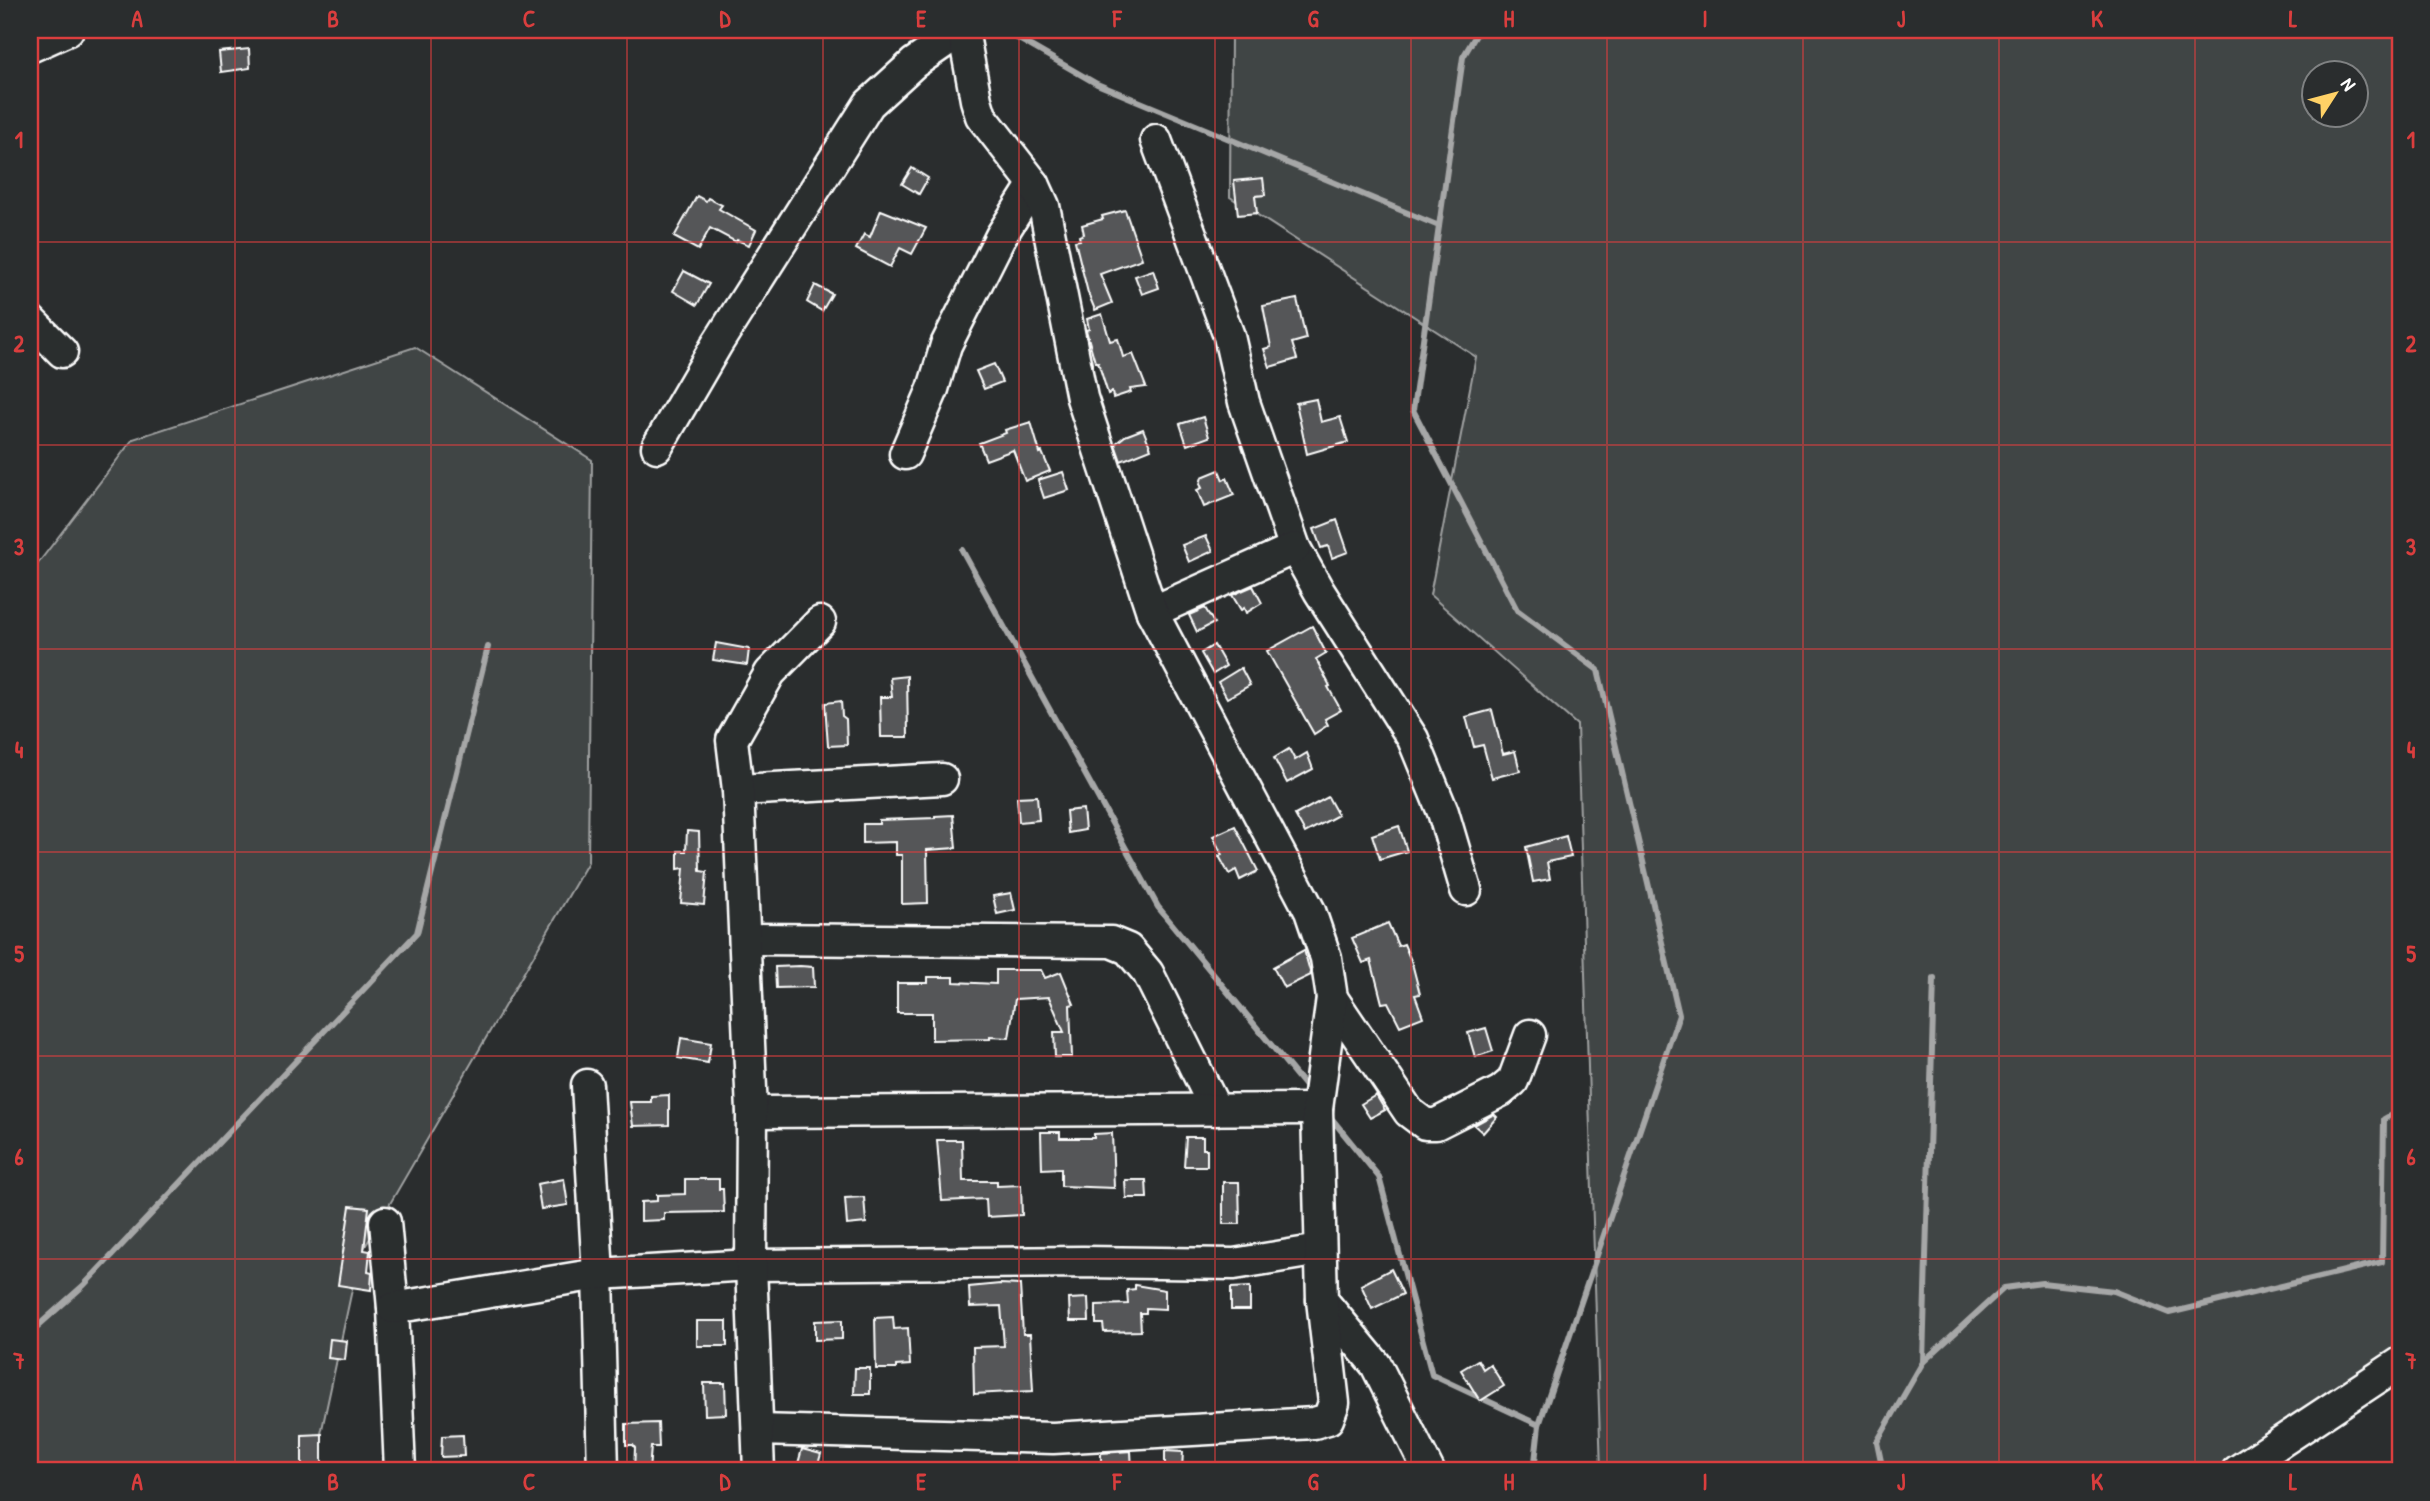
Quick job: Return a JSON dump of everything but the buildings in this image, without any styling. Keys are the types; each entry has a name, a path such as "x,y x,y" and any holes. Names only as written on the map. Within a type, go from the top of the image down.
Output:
{"street":[{"path":"30,47 68,30"},
{"path":"657,447 717,344 869,104 914,63 963,30 981,116 1034,184 1044,206 1082,398 1152,612 1310,911 1326,958 1332,998 1317,1109 1322,1300 1334,1403 1328,1419 1314,1423 1053,1438 758,1430"},
{"path":"1156,140 1229,336 1244,401 1295,548 1319,591 1413,739 1443,812 1466,890"},
{"path":"905,454 933,389 946,345 1001,236 1034,184"},
{"path":"30,320 62,352"},
{"path":"1152,612 1295,548"},
{"path":"759,1471 751,1265 752,1112 738,790 732,740 770,673 820,622"},
{"path":"738,790 942,779"},
{"path":"745,939 1111,942 1128,949 1148,973 1216,1110"},
{"path":"1332,998 1409,1112 1425,1124 1436,1124 1513,1081 1530,1035"},
{"path":"587,1086 598,1274 603,1471"},
{"path":"752,1112 1317,1109"},
{"path":"385,1222 393,1308 400,1471"},
{"path":"393,1308 598,1274 751,1265 1069,1262 1234,1264 1320,1250"},
{"path":"1322,1300 1376,1365 1429,1471"},
{"path":"2237,1471 2400,1363"}],"shaded area":[{"path":"1231,30 2400,30 2400,1349 2222,1471 1601,1471 1577,725 1430,595 1476,357 1230,197"},
{"path":"415,347 592,460 588,862 359,1257 313,1471 30,1471 30,574 133,439"}],"waterway":[{"path":"1003,30 1097,84 1439,226"},
{"path":"1479,30 1463,57 1413,410 1517,610 1598,670 1679,1015 1539,1425 1534,1471"},
{"path":"962,550 1158,907 1309,1091"},
{"path":"30,1333 84,1285 417,933 488,647"},
{"path":"1923,1362 1934,978"},
{"path":"1883,1471 1877,1442 1923,1362 2004,1288 2042,1283 2114,1291 2169,1313 2382,1262 2384,1119 2400,1110"},
{"path":"1327,1113 1379,1177 1432,1375 1539,1425"}]}
